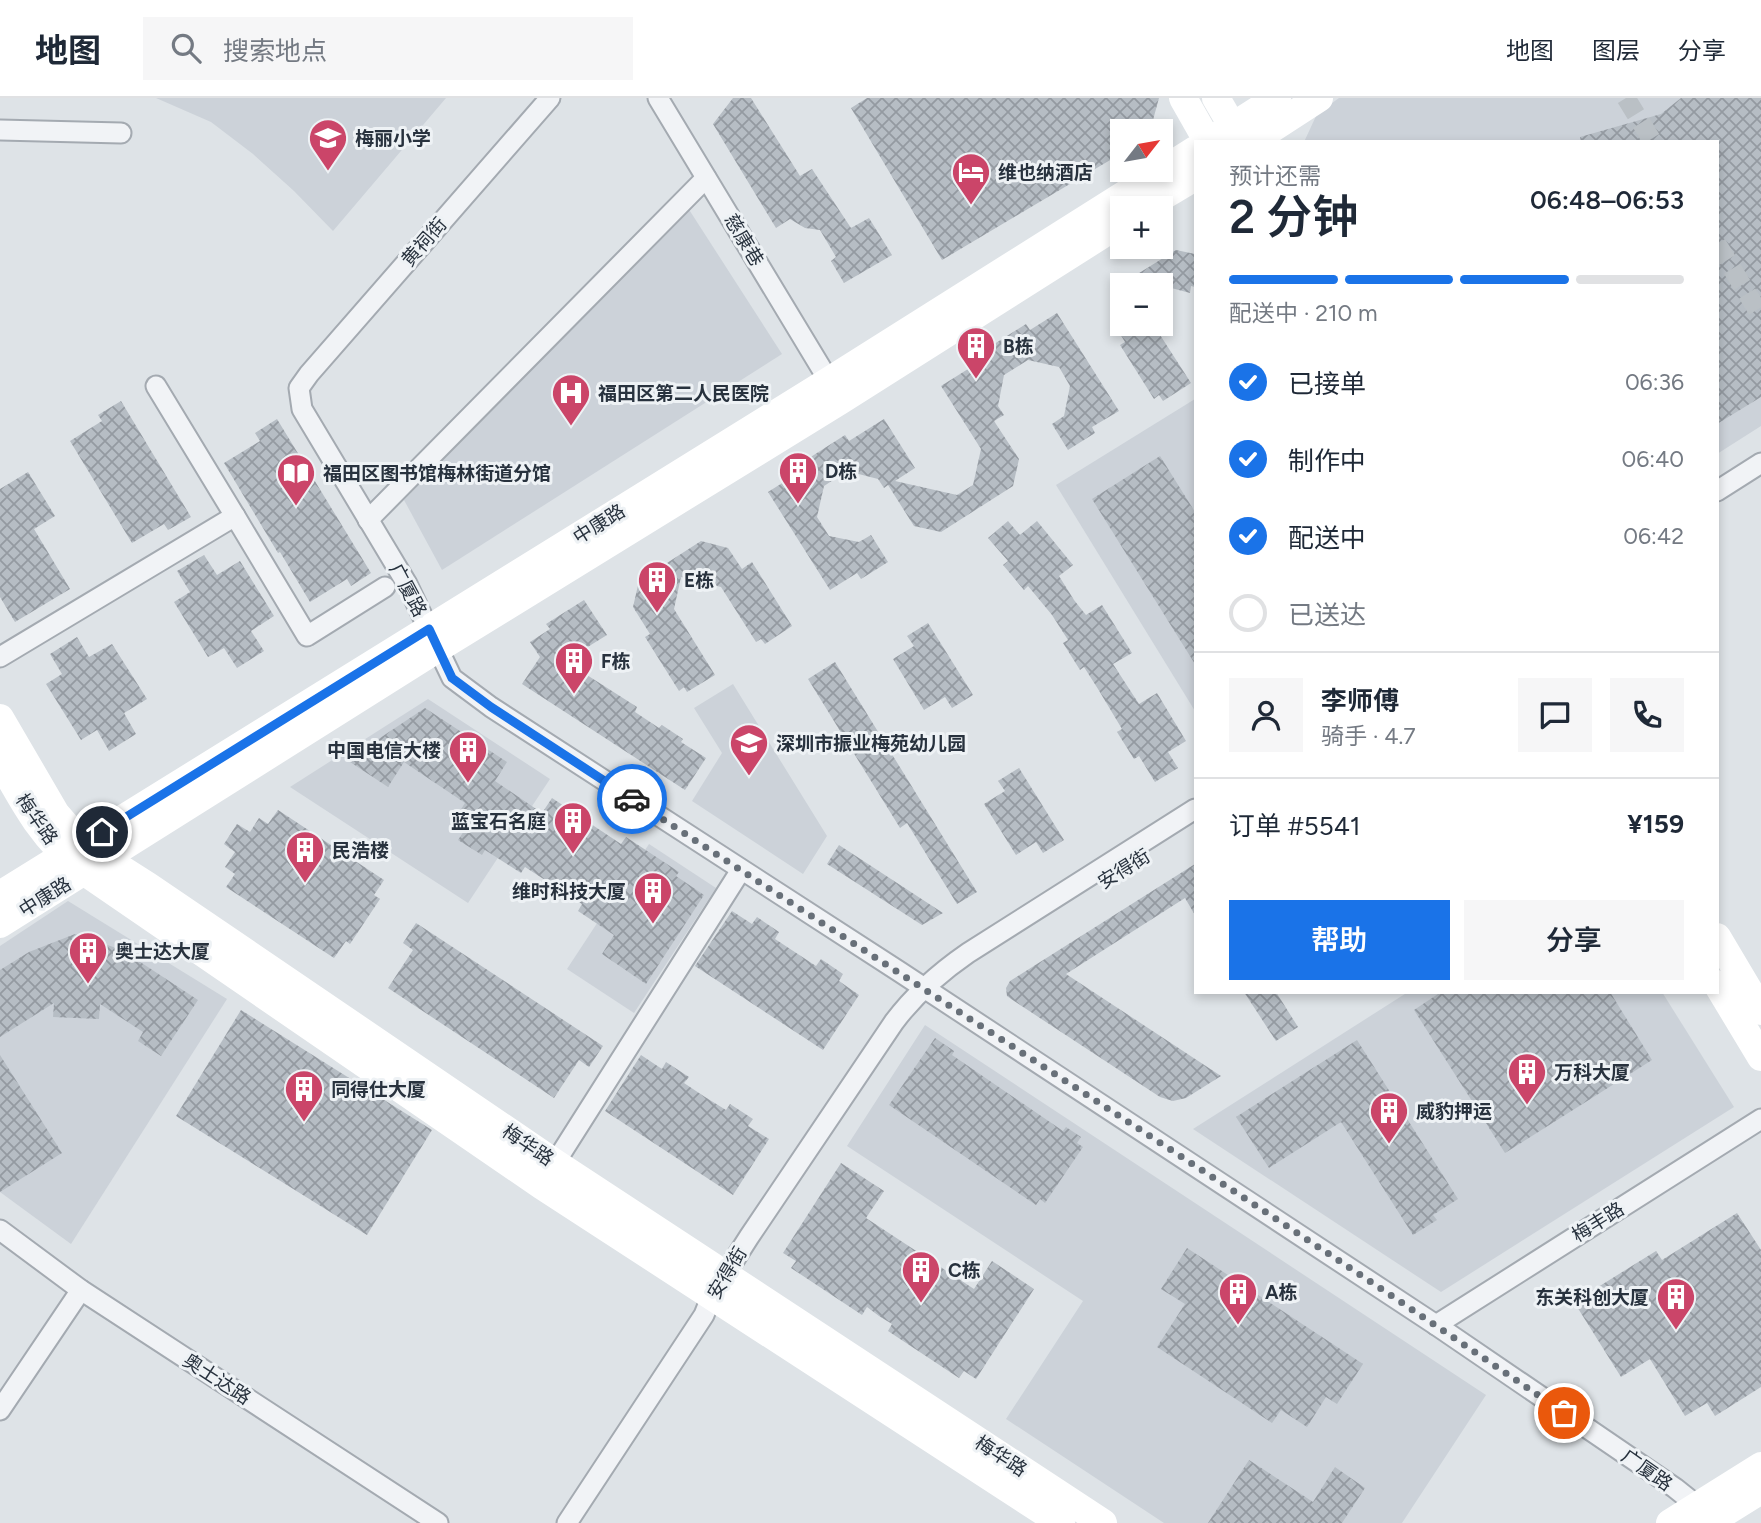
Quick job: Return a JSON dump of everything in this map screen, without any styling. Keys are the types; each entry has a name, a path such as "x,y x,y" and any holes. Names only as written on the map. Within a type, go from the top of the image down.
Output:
{"main road":[{"path":"1170,98 1181,120 1177,149 1173,152"},
{"path":"1183,98 1207,140"},
{"path":"1216,98 1241,137"},
{"path":"1241,137 1277,98"},
{"path":"1221,140 1241,137 1321,98"},
{"path":"1273,140 1278,132 1303,116 1321,98"},
{"name":"中康路","path":"1143,196 1194,151"},
{"name":"中康路","path":"1148,196 1194,177"},
{"path":"1173,207 1194,196"},
{"name":"中康路","path":"0,924 84,858 433,639 829,381 1110,216"},
{"name":"中康路","path":"433,639 841,400 1110,230"},
{"name":"梅华路","path":"0,718 84,858"},
{"name":"梅华路","path":"0,760 38,826 720,1294 1061,1523"},
{"name":"中康路","path":"0,895 84,858"},
{"path":"1719,940 1761,1011"},
{"path":"1719,987 1761,1057"},
{"name":"梅华路","path":"720,1294 1104,1523"},
{"path":"1706,1516 1761,1466"},
{"path":"1670,1523 1706,1516 1761,1490"}],"street":[{"name":"黄祠街","path":"299,388 550,98"},
{"name":"慈康巷","path":"659,98 829,381"},
{"path":"0,130 121,132"},
{"path":"368,520 706,177"},
{"path":"156,386 307,636 385,587"},
{"name":"广厦路","path":"299,388 302,409 407,584 452,678 472,694 1436,1325 1675,1488 1706,1516"},
{"path":"1719,490 1761,463"},
{"path":"0,657 235,516"},
{"name":"安得街","path":"567,1523 720,1294 929,991 968,953 1194,810"},
{"name":"安得街","path":"929,991 1194,826"},
{"path":"548,1174 741,870"},
{"name":"梅丰路","path":"1436,1325 1761,1119"},
{"name":"奥士达路","path":"0,1230 81,1290 438,1523"},
{"path":"0,1410 81,1290"}],"shaded area":[{"name":"梅丽小学","path":"156,98 446,98 333,231 253,154 211,122"},
{"path":"1339,98 1761,98 1761,426 1719,453 1719,140 1305,140 1317,114"},
{"name":"福田区第二人民医院","path":"688,208 782,354 442,570 404,500"},
{"path":"1194,400 1194,709 1056,485"},
{"name":"深圳市振业梅苑幼儿园","path":"733,684 827,836 803,874 692,801 722,753 694,708"},
{"name":"中国电信大楼","path":"428,699 550,779 468,903 290,787"},
{"name":"维时科技大厦","path":"649,844 716,888 634,1013 567,969"},
{"name":"奥士达大厦","path":"68,901 227,999 71,1244 0,1192 0,946"},
{"path":"1405,994 1663,994 1734,1107 1441,1292 1193,1129"},
{"path":"925,1025 1486,1395 1402,1523 1164,1523 1006,1419 1083,1301 847,1146"}],"building":[{"path":"733,98 751,98 800,176 812,169 851,228 869,218 892,255 844,283 831,261 836,257 820,230 805,228 790,219 776,228 713,124"},
{"name":"维也纳酒店","path":"867,98 1159,98 1153,119 1110,119 1110,160 942,260 851,108"},
{"path":"1681,98 1761,98 1761,397 1719,423 1719,140 1581,140 1580,137 1661,114"},
{"path":"1176,250 1194,254 1194,287 1191,286 1190,293 1173,288 1173,273 1139,273 1162,259 1173,259 1173,252"},
{"path":"1057,313 1119,411 1092,427 1095,433 1068,450 1052,424 1064,416 1070,386 1059,367 1028,360 1004,375 998,406 1004,415 994,421 1019,459 1013,486 941,532 914,526 888,485 884,488 878,479 847,471 824,486 817,517 829,536 859,542 871,535 888,562 861,579 857,573 830,590 768,492 795,475 792,469 845,435 849,441 884,419 915,468 895,481 957,495 973,485 981,449 941,386 976,364 972,358 1026,324 1030,330"},
{"path":"1121,336 1161,336 1191,383 1163,401 1159,395 1154,399 1120,345 1125,342"},
{"path":"121,401 191,517 168,530 164,524 132,543 70,441 102,421 98,415"},
{"name":"福田区图书馆梅林街道分馆","path":"277,419 371,573 351,586 347,579 310,602 224,463 260,441 255,433"},
{"path":"1160,456 1194,510 1194,662 1092,499"},
{"path":"28,472 55,516 34,529 70,589 15,622 0,597 0,489"},
{"path":"1008,521 1020,535 1037,521 1073,565 1059,576 1074,600 1086,615 1102,605 1132,653 1113,664 1139,704 1157,693 1186,741 1168,752 1178,768 1155,782 1139,756 1134,759 1117,732 1122,729 1084,667 1080,670 1063,643 1068,640 1052,615 1028,586 1024,590 1003,565 1008,561 988,538"},
{"name":"E栋","path":"701,541 728,548 742,569 752,562 792,626 765,644 761,639 756,642 721,587 681,577 674,609 715,675 687,692 684,687 679,691 645,637 650,634 633,607 639,581"},
{"path":"204,555 217,575 240,561 274,616 251,631 264,651 237,668 224,648 208,657 174,602 190,592 177,571"},
{"name":"F栋","path":"584,600 607,635 565,661 637,707 635,712 659,728 662,725 683,739 681,742 706,758 685,790 522,684 540,657 530,642 550,629 546,624"},
{"path":"928,623 973,695 952,708 945,697 924,710 893,659 914,646 907,636"},
{"path":"77,637 89,657 112,644 147,699 124,713 136,734 109,751 97,730 81,740 46,684 62,674 50,654"},
{"path":"835,662 977,892 957,904 907,823 900,828 808,679"},
{"path":"425,708 507,762 495,781 542,813 552,798 621,844 626,837 679,872 676,876 704,895 646,984 602,954 614,935 578,911 582,904 525,867 521,873 485,850 482,855 458,840 466,828 454,820 465,803 404,762 388,787 347,760"},
{"path":"1019,768 1064,840 1043,853 1036,842 1016,855 984,804 1005,791 998,781"},
{"name":"民浩楼","path":"278,810 384,880 374,895 380,899 350,944 346,941 334,958 226,887 235,874 225,867 235,852 224,844 237,824 250,832 259,818 268,824"},
{"path":"839,845 943,913 922,925 827,864"},
{"path":"1194,865 1194,913 1185,898 1066,974 1221,1076 1186,1098 1173,1101 1160,1097 1007,996 1006,988 1010,981"},
{"path":"732,911 752,924 757,917 779,932 775,939 816,966 821,959 843,974 839,981 859,995 823,1050 695,966"},
{"path":"416,923 603,1046 589,1067 579,1060 554,1098 388,988 413,950 403,943"},
{"name":"奥士达大厦","path":"75,934 122,950 198,1000 161,1056 138,1041 143,1032 100,1004 99,1019 53,1017 54,1003 0,1037 0,970 29,952"},
{"path":"1245,994 1277,994 1298,1027 1276,1041"},
{"name":"万科大厦","path":"1438,994 1611,994 1652,1060 1505,1153 1414,1010"},
{"name":"同得仕大厦","path":"241,1010 432,1130 367,1235 176,1116"},
{"path":"935,1038 954,1051 952,1055 1063,1131 1066,1127 1081,1137 1077,1143 1083,1147 1045,1203 1040,1199 1036,1205 889,1105"},
{"name":"威豹押运","path":"1357,1040 1458,1199 1433,1215 1437,1220 1413,1235 1341,1122 1269,1168 1236,1117"},
{"path":"0,1055 62,1153 0,1192"},
{"path":"641,1055 662,1069 666,1062 689,1077 684,1083 726,1110 730,1104 753,1119 748,1126 769,1139 733,1195 605,1111"},
{"path":"841,1163 884,1191 866,1218 974,1289 992,1261 1034,1289 976,1379 964,1371 959,1378 888,1331 892,1324 867,1307 862,1315 791,1268 796,1261 783,1253"},
{"name":"东关科创大厦","path":"1737,1213 1761,1250 1761,1387 1715,1416 1707,1403 1685,1416 1650,1359 1621,1377 1574,1302 1656,1251 1662,1260"},
{"name":"A栋","path":"1187,1248 1363,1364 1337,1404 1326,1397 1307,1427 1281,1410 1272,1423 1157,1347 1185,1304 1161,1289"},
{"path":"1249,1460 1313,1502 1335,1467 1365,1488 1342,1523 1208,1523"}],"tunnel":[{"path":"1626,98 1652,140"},
{"path":"1719,247 1761,316"}],"way so far":[{"path":"632,799 1436,1325 1564,1413"}],"place":[{"name":"梅丽小学","path":"328,172"},
{"name":"维也纳酒店","path":"971,206"},
{"name":"B栋","path":"976,380"},
{"name":"福田区第二人民医院","path":"571,427"},
{"name":"D栋","path":"798,505"},
{"name":"福田区图书馆梅林街道分馆","path":"296,507"},
{"name":"E栋","path":"657,614"},
{"name":"F栋","path":"574,695"},
{"name":"深圳市振业梅苑幼儿园","path":"749,777"},
{"name":"中国电信大楼","path":"468,784"},
{"name":"蓝宝石名庭","path":"573,855"},
{"name":"民浩楼","path":"305,884"},
{"name":"维时科技大厦","path":"653,925"},
{"name":"奥士达大厦","path":"88,985"},
{"name":"万科大厦","path":"1527,1106"},
{"name":"同得仕大厦","path":"304,1123"},
{"name":"威豹押运","path":"1389,1145"},
{"name":"C栋","path":"921,1304"},
{"name":"A栋","path":"1238,1326"},
{"name":"东关科创大厦","path":"1676,1331"}],"route":[{"path":"102,832 429,629 452,678 491,707 632,799"}]}
